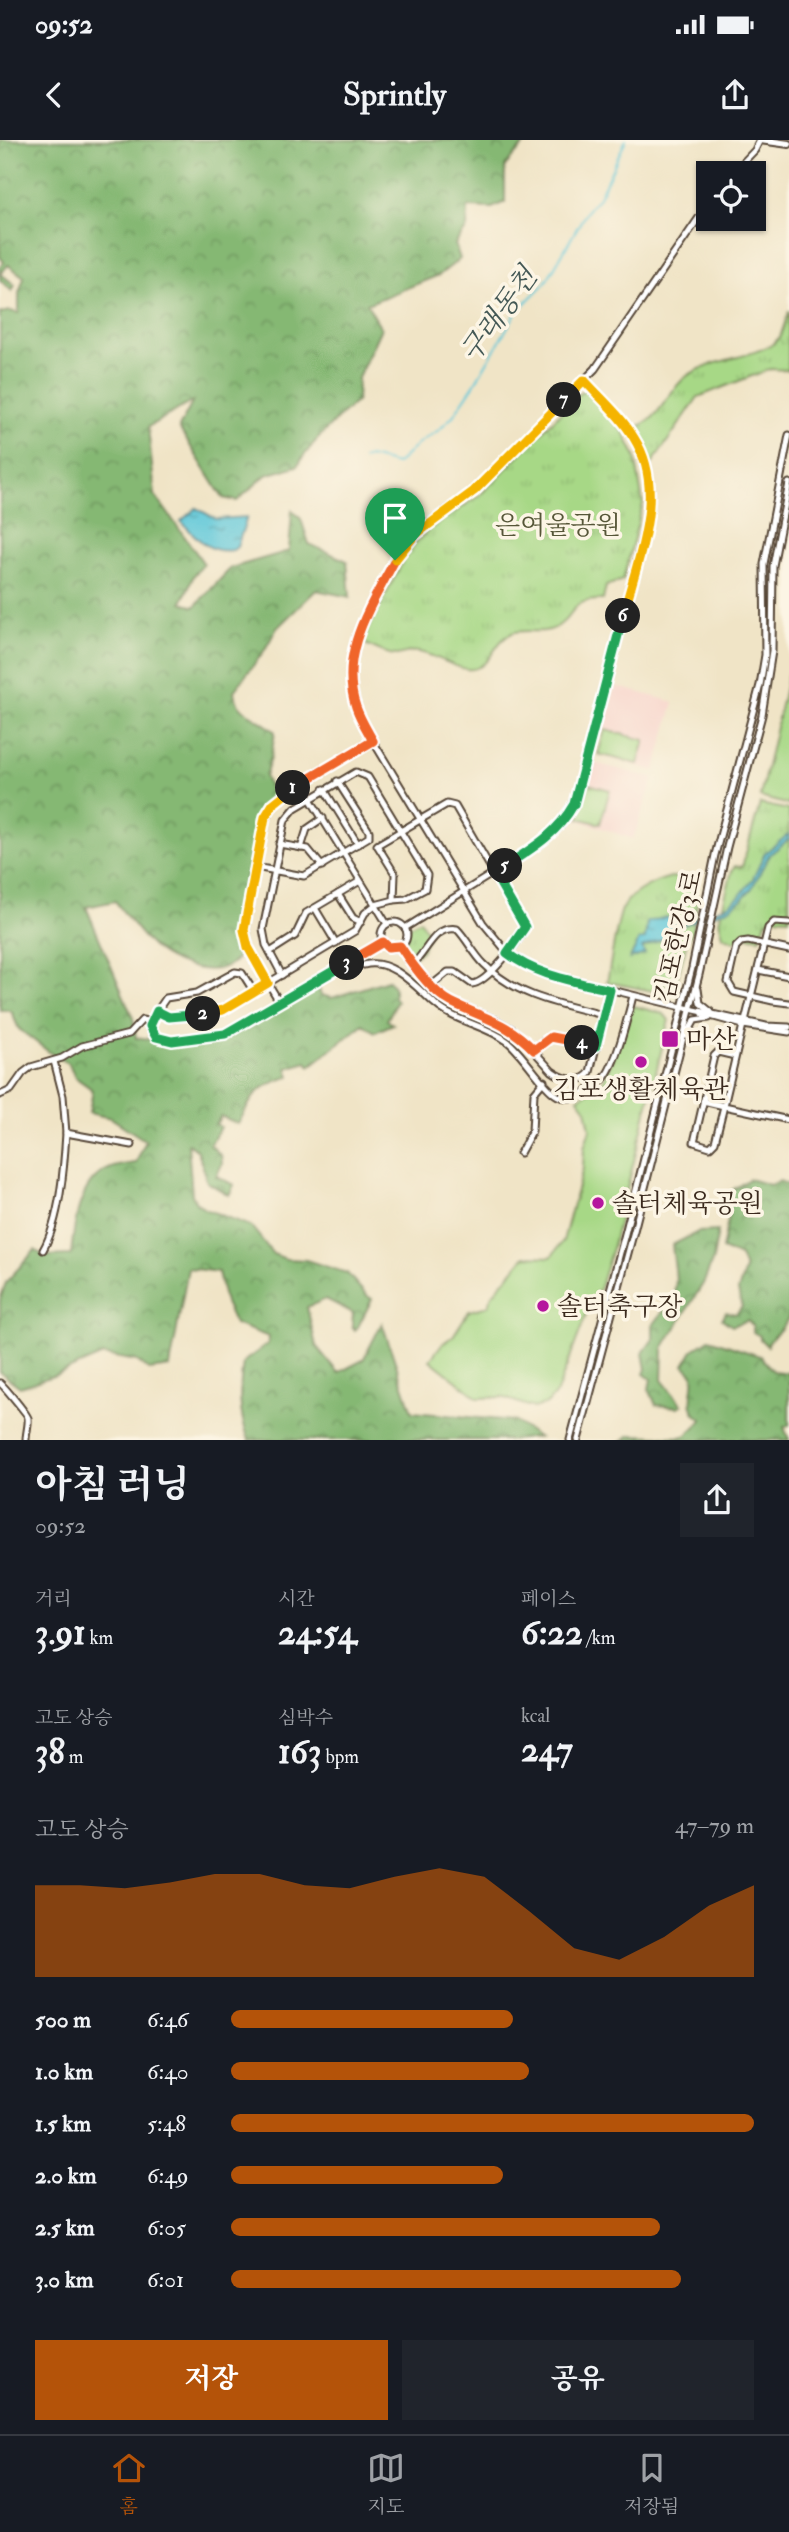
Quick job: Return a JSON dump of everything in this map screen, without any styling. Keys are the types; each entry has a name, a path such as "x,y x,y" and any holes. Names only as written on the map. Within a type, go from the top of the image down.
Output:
{"main road":[{"path":"760,140 789,144"}],"street":[{"path":"744,161 760,140"},
{"path":"696,222 602,360 584,380 482,484 424,526 406,543 363,622 350,661 351,688 357,710 373,741 491,934 507,953 521,963 542,972 744,1023 789,1030"},
{"path":"405,928 548,838 574,804 650,508 649,476 640,448 629,430 584,380"},
{"name":"김포한강3로","path":"569,1440 626,1230 701,928 715,855 760,685 765,655 764,564 789,435"},
{"name":"김포한강3로","path":"578,1440 699,975 771,672 773,566 789,483"},
{"path":"280,1003 248,947 244,930 269,810 282,795 373,741"},
{"path":"157,1011 173,1017 216,1013 254,992 355,931 369,908 406,899 425,889 428,879 365,774 356,772 324,789 288,816 282,827 263,924 264,940 282,975"},
{"path":"255,867 304,876 369,837 370,833 337,781"},
{"path":"302,784 387,924"},
{"path":"324,789 358,844"},
{"path":"394,900 395,874 377,845 447,804 455,806 525,927 482,982 474,984 455,972 448,972 432,985"},
{"path":"301,848 307,829 323,818"},
{"path":"279,844 313,852 322,866"},
{"path":"270,952 295,936 303,916 360,881"},
{"path":"338,894 353,918 360,922"},
{"path":"315,908 335,943"},
{"path":"735,1056 718,1052 716,1054 694,1142 709,1147 715,1142 764,944 771,925 780,921 789,923"},
{"path":"387,924 398,923 405,928"},
{"path":"387,924 381,933 383,942 388,947 400,946 405,940 405,928"},
{"path":"412,965 419,959 430,940 452,928 460,932 492,972 509,984 529,995 604,1015"},
{"path":"789,950 748,941 737,944 728,978 729,986 734,992 789,1003"},
{"path":"254,992 242,973 235,972 197,993 166,998 151,1022 152,1032 164,1040 225,1034 383,942"},
{"path":"400,946 412,965 447,1000 505,1026 520,1036 559,1075 581,1080 590,1072 610,990"},
{"path":"364,965 382,965 414,983 441,1009 499,1035 512,1045 555,1094 569,1098 584,1093 603,1080 624,1028 633,996"},
{"path":"758,970 789,976"},
{"path":"699,975 698,1000 712,1015"},
{"path":"679,1051 695,1020 712,1015"},
{"path":"0,1095 11,1090 23,1073 31,1068 62,1059 82,1046 129,1034 142,1020 151,1022"},
{"path":"534,1050 548,1038 555,1037 596,1046"},
{"path":"43,1250 54,1217 63,1170 66,1133 64,1096 54,1061"},
{"path":"520,1153 531,1131 534,1093 544,1081"},
{"path":"703,1101 789,1120"},
{"path":"66,1133 132,1145"},
{"path":"0,1383 16,1404 27,1413 29,1419 26,1440"}],"shaded area":[{"path":"615,686 674,702 655,771 597,755"},
{"path":"594,763 654,778 633,839 573,818 584,796"}],"green space":[{"path":"0,140 528,140 505,166 505,202 492,208 468,207 467,228 455,244 460,259 439,275 367,304 381,328 358,378 357,401 324,432 297,466 266,475 237,501 223,498 179,428 193,401 148,427 155,495 204,564 194,575 182,602 194,607 231,568 289,551 292,510 301,519 309,544 347,561 350,597 316,590 277,628 264,651 234,691 244,710 275,732 265,776 273,797 262,819 247,872 241,909 241,952 233,962 210,970 183,964 150,944 115,901 86,907 133,1018 136,1038 172,1043 231,1035 317,983 321,995 332,998 388,980 394,987 397,1001 387,1020 393,1024 375,1032 363,1024 310,1066 307,1062 287,1068 290,1076 262,1088 238,1124 221,1116 216,1124 220,1127 210,1145 221,1155 222,1164 216,1176 234,1185 229,1195 207,1182 198,1151 188,1144 192,1195 205,1209 251,1226 273,1254 286,1259 306,1260 347,1273 372,1299 355,1330 352,1326 353,1313 326,1299 307,1307 316,1346 338,1373 363,1360 382,1323 412,1412 514,1421 538,1437 512,1440 249,1440 240,1401 243,1362 268,1344 269,1337 235,1324 225,1303 218,1272 188,1268 170,1367 149,1370 137,1361 103,1355 20,1387 0,1372 0,1300 6,1282 35,1250 44,1256 71,1255 80,1206 90,1183 109,1169 136,1163 146,1141 111,1118 89,1113 93,1090 75,1077 69,1064 19,1029 11,1011 0,1010 0,313 19,313 19,293 24,277 8,265 1,274 15,285 12,291 0,280 0,267 4,262 0,257"},
{"path":"789,311 788,370 770,369 698,397 651,465 643,443 633,428 642,425 657,413 680,382 697,370 773,344 780,337"},
{"name":"은여울공원","path":"582,391 587,391 623,431 635,455 643,504 623,580 606,586 603,600 592,600 578,605 555,628 523,631 506,636 488,660 476,668 463,668 418,652 388,654 361,642 415,543 427,531 480,495"},
{"path":"789,670 789,805 760,797"},
{"path":"605,730 645,740 638,764 598,754"},
{"path":"588,784 610,790 600,824 579,818"},
{"path":"760,804 789,810 789,918 773,917 766,922 760,938 745,936 734,941 723,936 719,921 732,871 735,866 742,867"},
{"path":"671,877 688,878 693,883 697,905 692,933 687,941 677,981 666,979 663,993 607,982 616,931 624,905 645,887"},
{"path":"420,920 429,935 421,951 413,957 403,944 407,938 408,927"},
{"name":"솔터체육공원","path":"634,1006 664,1014 669,1020 613,1245 599,1290 594,1294 557,1392 547,1404 534,1408 502,1397 478,1398 430,1360 442,1344 453,1336 469,1311 488,1306 492,1295 525,1256 551,1257 563,1241 583,1168 584,1148 590,1129 586,1109 578,1098 602,1084"},
{"path":"749,1179 770,1185 780,1181 789,1185 789,1316 767,1346 760,1336 753,1332 753,1326 748,1320 732,1326 722,1319 726,1312 736,1314 742,1307 738,1291 745,1269 740,1256 722,1249 729,1215 723,1200 725,1195"},
{"path":"718,1231 713,1259 704,1282 663,1348 662,1380 682,1405 656,1405 649,1389 651,1379 644,1374 646,1369 643,1353 653,1339 653,1325 669,1303 675,1288 672,1245 698,1232"},
{"path":"709,1339 760,1356 773,1371 789,1373 789,1426 784,1427 789,1440 623,1440 631,1435 681,1437 699,1424 702,1419 696,1414 692,1404 693,1374 684,1365 693,1350"}],"water":[{"path":"196,508 216,519 247,517 237,547 224,551 210,547 197,538 181,521"},
{"path":"789,834 789,839 769,855 752,888 741,900 728,909 670,930 666,938 642,948 645,954 630,959 639,940 645,939 647,922 667,917 675,924 681,924 728,905 739,897 753,879 765,853"}],"waterway":[{"name":"구래동천","path":"363,459 369,457 397,464 453,416 517,311 545,283 588,209 598,199 626,140"}],"place":[{"name":"마산","path":"670,1039"},
{"name":"김포생활체육관","path":"641,1062"},
{"name":"솔터체육공원","path":"598,1203"},
{"name":"솔터축구장","path":"543,1306"}],"route":[{"path":"584,380 629,430 640,448 649,476 650,508 574,804 554,833 494,873 525,927 507,953 521,963 542,972 610,990 596,1046 555,1037 548,1038 534,1050 520,1036 496,1020 447,1000 412,965 400,946 392,948 383,942 233,1031 172,1041 156,1037 150,1026 157,1011 169,1017 216,1013 268,983 252,956 244,930 265,817 282,795 373,741 357,710 351,688 350,661 363,622 395,560 406,543 424,526 482,484 584,380"}]}
